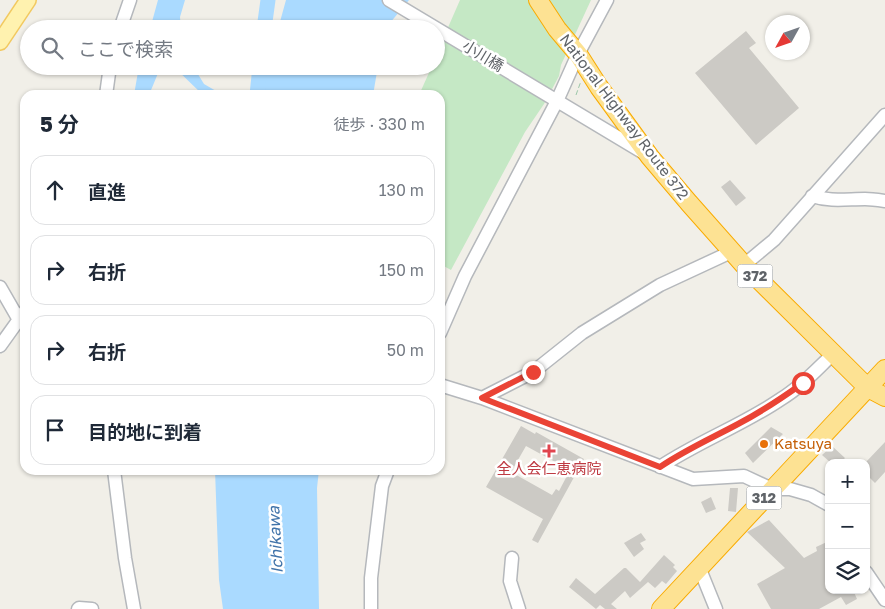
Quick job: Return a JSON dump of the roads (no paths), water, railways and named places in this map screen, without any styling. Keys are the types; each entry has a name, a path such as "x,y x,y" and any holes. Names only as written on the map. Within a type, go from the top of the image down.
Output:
{"highway":[{"name":"National Highway Route 372","path":"538,0 650,157 731,252 868,388 885,397"},
{"name":"312","path":"661,609 885,369"}],"main road":[{"path":"0,42 28,0"}],"street":[{"path":"123,20 130,0"},
{"name":"小川橋","path":"389,0 422,20"},
{"path":"445,322 465,276 554,99 607,0"},
{"name":"小川橋","path":"445,34 650,157"},
{"path":"107,90 109,75"},
{"path":"744,265 774,240 885,115"},
{"path":"812,196 820,199 885,201"},
{"path":"482,398 533,372 582,333 660,285 731,252"},
{"path":"0,287 20,313"},
{"path":"0,346 20,319"},
{"path":"660,467 678,455 740,424 782,399 803,383 833,354"},
{"path":"445,387 482,398 693,479 744,476 772,489 790,488 811,495 827,504"},
{"path":"115,475 134,609"},
{"path":"371,609 372,578 382,486 386,475"},
{"path":"512,558 510,581 519,609"},
{"path":"699,567 716,609"},
{"path":"870,578 885,600"},
{"path":"78,609 92,609"}],"water":[{"path":"158,0 185,0 180,20 152,20"},
{"path":"286,0 409,0 392,20 280,20"},
{"path":"137,75 157,75 151,90 135,90"},
{"path":"182,75 198,75 204,84 214,90 198,90"},
{"path":"266,75 376,75 374,90 262,90"},
{"path":"215,475 318,475 319,609 223,609 219,580"}],"waterway":[{"name":"Ichikawa","path":"265,20 268,0"},
{"name":"Ichikawa","path":"258,90 259,75"}],"place":[{"name":"Katsuya","path":"764,444"},
{"name":"全人会仁恵病院","path":"549,451"}]}
